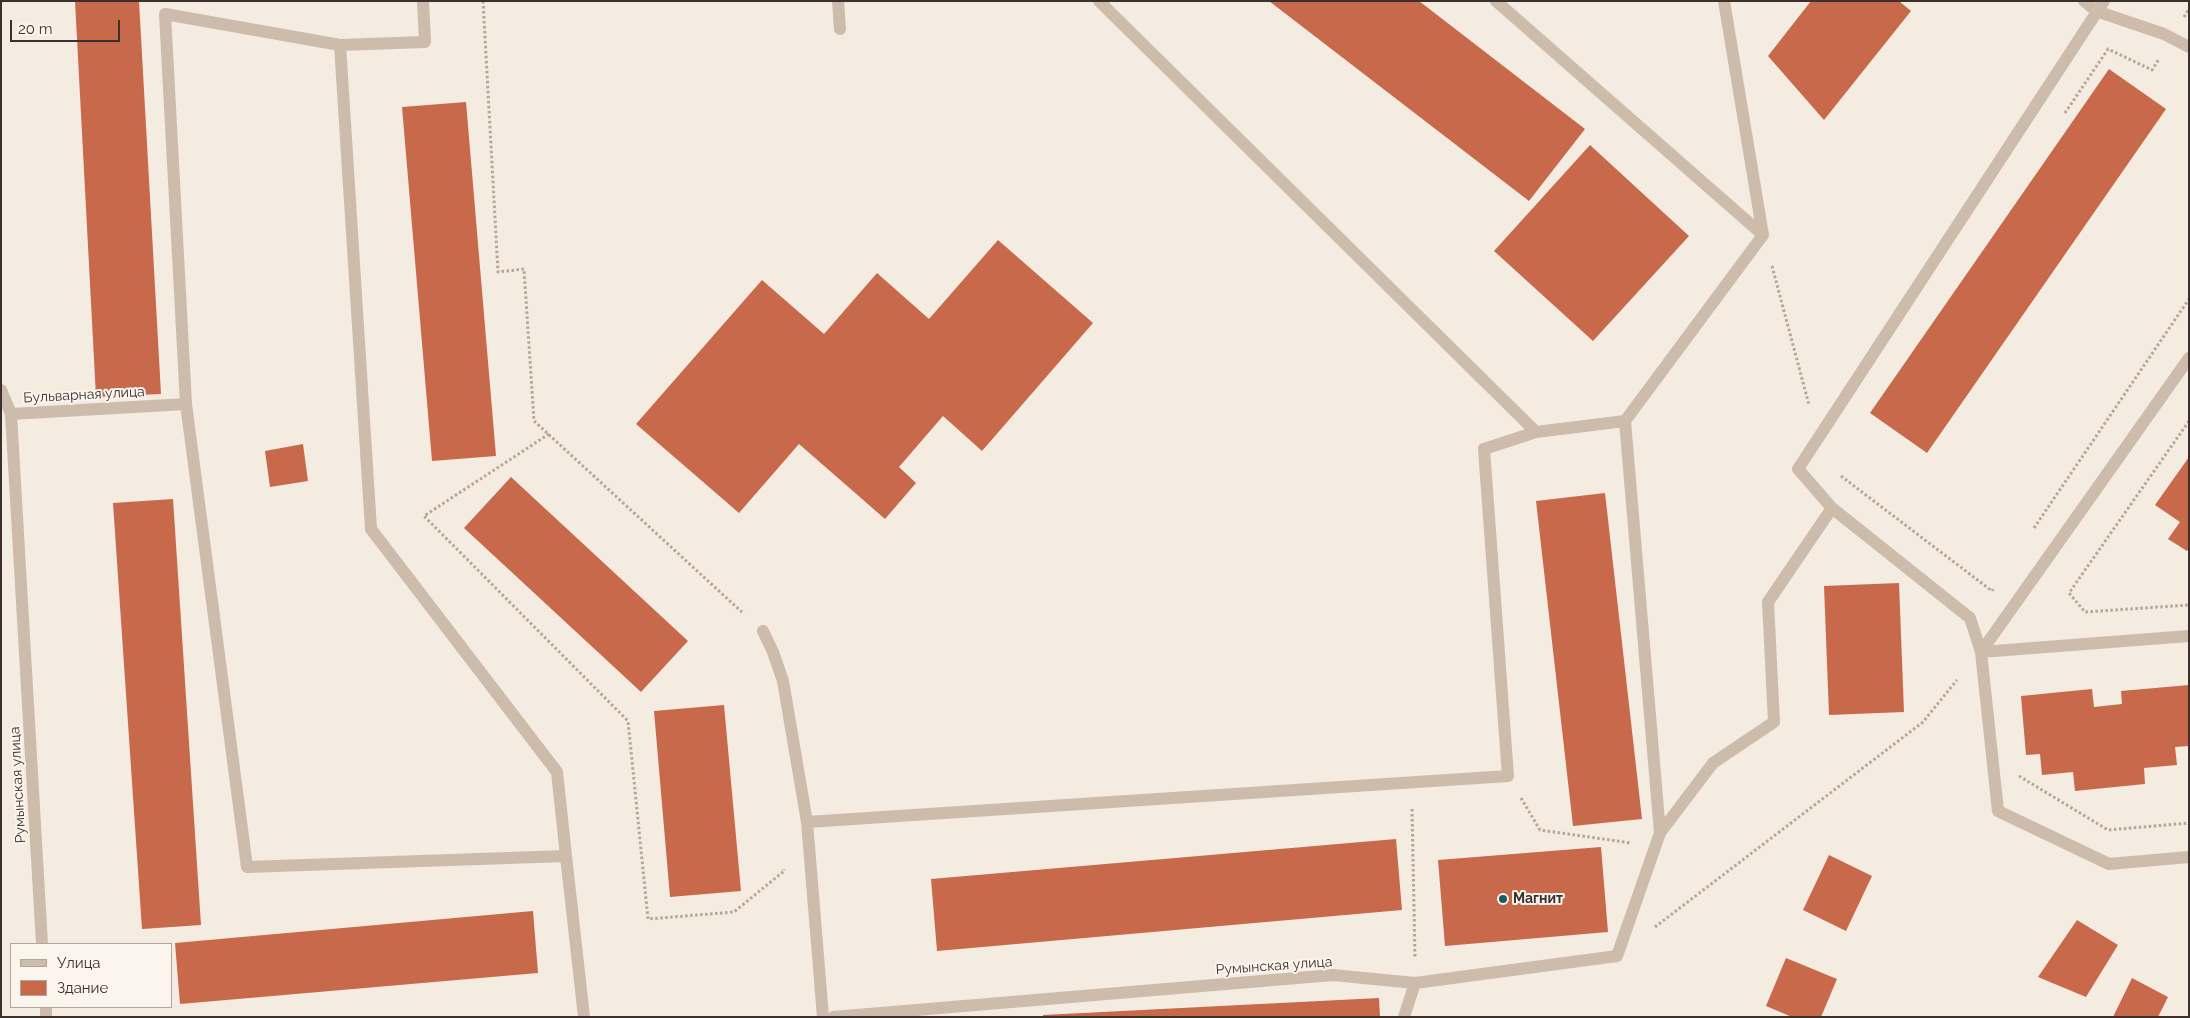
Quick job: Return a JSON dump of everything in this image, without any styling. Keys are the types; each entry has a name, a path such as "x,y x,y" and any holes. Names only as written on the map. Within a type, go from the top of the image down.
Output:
{"street":[{"path":"423,1 425,42 340,45 165,14 186,404 247,868 566,856"},
{"path":"838,1 840,29"},
{"path":"1099,1 1536,432"},
{"path":"1496,1 1763,234"},
{"path":"1660,834 1625,421 1763,234 1724,1"},
{"path":"2084,1 2096,12 2172,38 2189,47"},
{"path":"2104,1 1798,469 1832,508 1970,618 1981,652 1998,811 2109,864 2189,857"},
{"path":"340,45 371,529 557,772 584,1017"},
{"path":"1981,652 2189,358"},
{"name":"Бульварная улица","path":"1,390 11,414 186,404"},
{"name":"Румынская улица","path":"11,414 42,943"},
{"path":"807,822 1508,776 1484,449 1536,432 1625,421"},
{"path":"1617,956 1660,834 1712,763 1774,722 1768,602 1832,508"},
{"path":"763,631 783,681 807,822 823,1017"},
{"path":"1981,652 2189,636"},
{"name":"Румынская улица","path":"833,1017 1333,975 1415,983 1617,956"},
{"path":"1404,1017 1415,983"}],"path":[{"path":"483,1 498,272 524,269 534,420 763,631"},
{"path":"2064,114 2108,49 2152,70 2189,9"},
{"path":"1763,234 1818,439"},
{"path":"2030,534 2189,298"},
{"path":"2189,422 2069,593 2085,612 2189,605"},
{"path":"548,434 424,516 628,721 648,918 734,912 784,871 783,862"},
{"path":"1840,475 1992,591 1997,583"},
{"path":"1617,956 1923,722 1981,652"},
{"path":"2011,771 2108,830 2189,824"},
{"path":"1508,776 1540,830 1656,847"},
{"path":"1412,783 1415,983"}],"building":[{"path":"75,1 139,1 161,394 96,397"},
{"path":"1269,1 1419,1 1585,129 1529,201"},
{"path":"1811,1 1899,1 1911,11 1824,120 1768,56"},
{"path":"2109,69 2166,109 1927,453 1870,413"},
{"path":"466,102 496,456 432,461 402,107"},
{"path":"1590,145 1689,236 1593,341 1494,251"},
{"path":"998,240 1093,323 982,451 943,416 899,467 916,483 885,519 799,444 739,513 636,424 762,280 824,334 877,273 929,319"},
{"path":"303,444 308,481 270,487 265,451"},
{"path":"2189,457 2189,549 2187,551 2168,539 2180,522 2155,505"},
{"path":"511,477 688,641 641,692 464,528"},
{"path":"1605,493 1642,819 1573,826 1536,501"},
{"path":"173,499 201,925 142,929 113,503"},
{"path":"1899,583 1904,712 1829,715 1824,586"},
{"path":"2189,685 2189,746 2175,747 2177,765 2144,768 2145,784 2075,791 2073,772 2042,775 2040,754 2026,755 2021,696 2092,689 2094,707 2122,704 2121,691"},
{"path":"724,705 741,891 670,897 654,711"},
{"path":"1396,839 1402,910 937,951 931,879"},
{"path":"1601,847 1608,932 1445,946 1438,860"},
{"path":"1829,855 1872,876 1846,931 1803,910"},
{"path":"533,911 538,973 180,1004 175,943"},
{"path":"2077,920 2118,945 2086,997 2038,977"},
{"path":"1786,958 1837,979 1821,1017 1792,1017 1766,1006"},
{"path":"2132,978 2168,997 2158,1017 2113,1017"},
{"path":"1379,998 1380,1017 1043,1017 1043,1015"}],"place":[{"name":"Магнит","path":"1503,899"}]}
